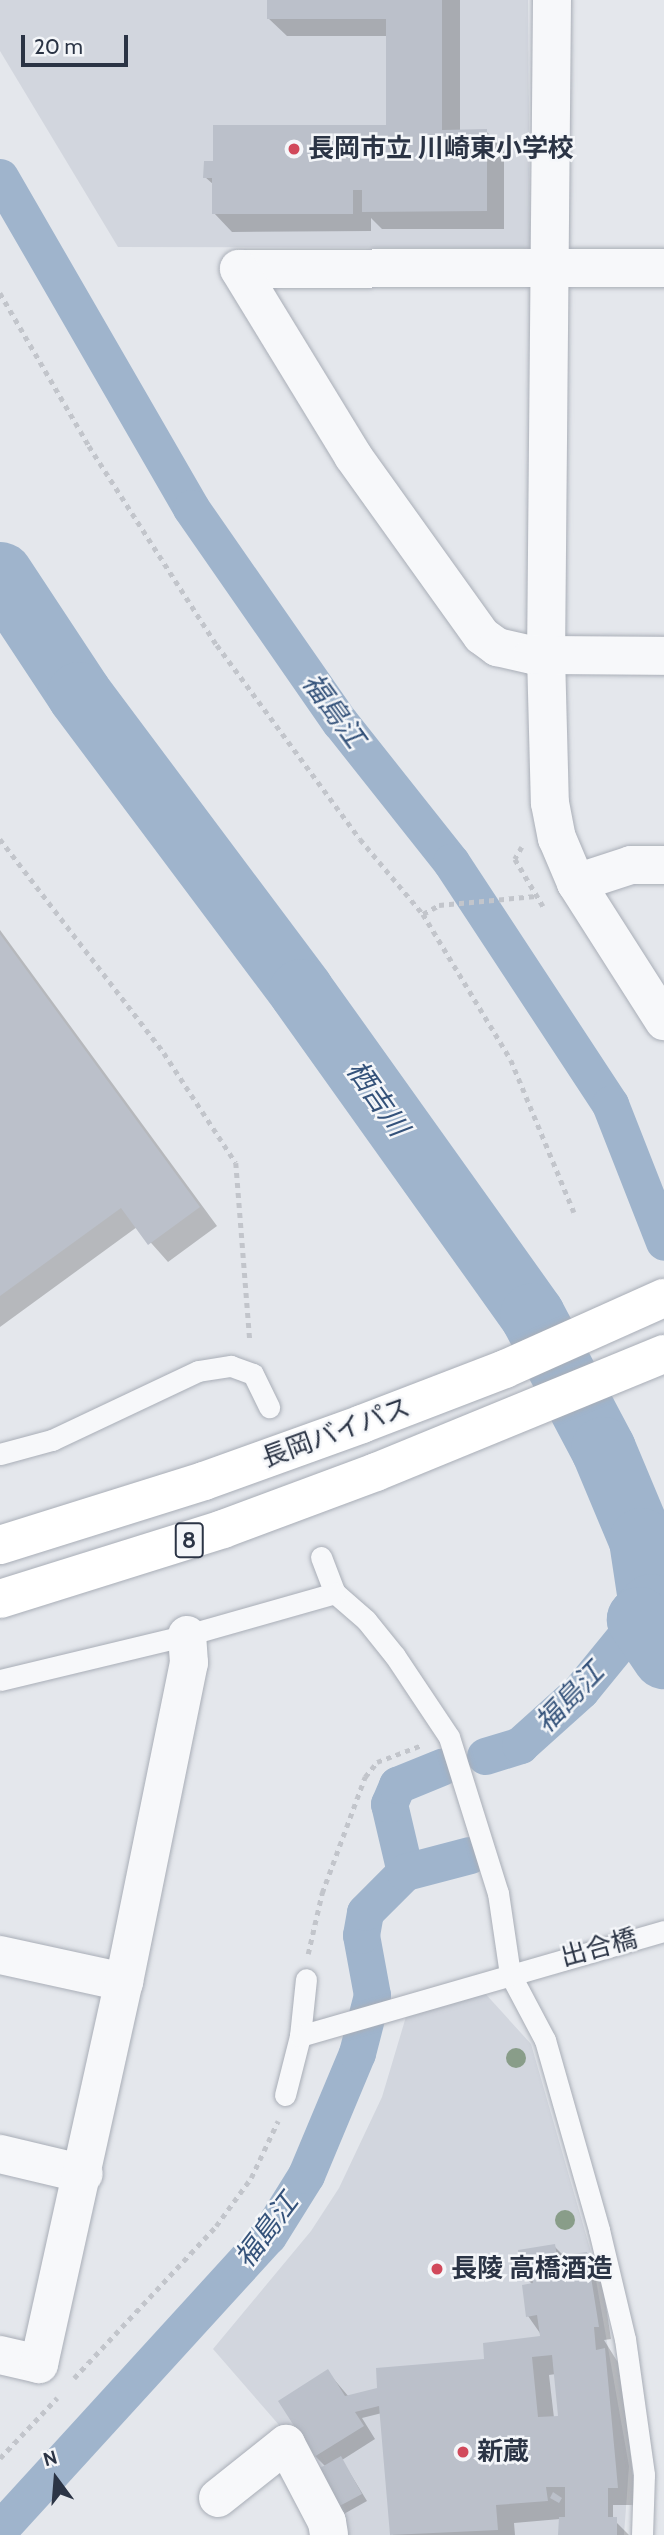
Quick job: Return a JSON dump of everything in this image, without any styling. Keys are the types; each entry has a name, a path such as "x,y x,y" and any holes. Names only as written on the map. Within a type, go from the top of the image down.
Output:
{"highway":[{"name":"長岡バイパス","path":"0,1545 204,1481 362,1424 505,1369 664,1298"},
{"name":"長岡バイパス","path":"0,1599 210,1533 376,1472 664,1354"}],"street":[{"path":"552,0 553,269 546,655 550,803 557,838 576,883 664,1021"},
{"path":"664,268 239,269 353,456 482,636 513,653 664,656"},
{"path":"576,883 631,865 664,865"},
{"path":"0,2355 39,2364 84,2174 189,1663 187,1635"},
{"path":"0,1955 124,1982"},
{"path":"0,2154 84,2174"},
{"path":"218,2497 286,2444 327,2522 329,2535"}],"lane":[{"path":"0,1454 52,1440 198,1371 232,1366 253,1374 269,1407"},
{"path":"321,1557 335,1593 366,1620 395,1656 449,1737 498,1893 510,1974 545,2040 625,2339 644,2475 642,2535"},
{"path":"0,1680 187,1635 335,1593"},
{"name":"出合橋","path":"307,2034 535,1965 664,1931"},
{"path":"285,2095 307,2034 306,1979"}],"path":[{"path":"0,293 89,446 217,645 360,839 423,914 511,1059 574,1212"},
{"path":"0,839 164,1053 236,1163 253,1374"},
{"path":"515,859 522,846"},
{"path":"423,914 439,905 536,896"},
{"path":"306,1979 309,1936 365,1777 377,1762 397,1752 449,1737"},
{"path":"0,2458 216,2226 251,2178 275,2129 285,2095"}],"shaded area":[{"name":"長岡市立 川崎東小学校","path":"0,0 528,0 530,248 118,247 0,51"},
{"name":"長陵 高橋酒造","path":"482,1990 531,2044 591,2252 629,2466 624,2535 338,2535 334,2512 286,2425 279,2425 213,2349 311,2231 339,2188 382,2097 408,2010"}],"building":[{"path":"267,0 442,0 442,130 487,129 487,211 362,212 362,190 353,190 353,214 212,214 212,178 203,178 204,161 213,161 213,125 386,125 386,19 267,19"},
{"path":"0,934 200,1207 148,1245 121,1208 0,1296"},
{"path":"555,2244 557,2256 587,2252 599,2327 594,2327 596,2350 605,2348 618,2488 608,2488 608,2517 617,2517 617,2535 558,2535 559,2517 565,2517 565,2487 546,2487 548,2501 496,2505 498,2530 390,2535 379,2406 355,2412 364,2426 314,2457 278,2401 328,2369 345,2396 377,2388 376,2368 484,2359 483,2343 540,2336 537,2315 526,2317 522,2285 533,2283 531,2274 521,2275 518,2250","holes":["552,2355 558,2416 538,2417 532,2357"]},
{"path":"341,2456 362,2494 334,2509 313,2472"},
{"path":"553,2492 562,2498 559,2503 550,2498"}],"waterway":[{"name":"福島江","path":"0,177 191,508 340,722 451,862 610,1104 664,1242"},
{"name":"栖吉川","path":"0,574 79,694 301,991 532,1315 603,1449 641,1540 651,1606 639,1619 664,1656"},
{"name":"福島江","path":"485,1756 520,1745 581,1690 639,1619"},
{"name":"福島江","path":"405,1872 389,1804 397,1785 441,1767"},
{"name":"福島江","path":"0,2529 268,2236 306,2175 357,2053 372,1995 361,1935 365,1912 405,1872 470,1855"}],"place":[{"name":"長岡市立 川崎東小学校","path":"294,149"},
{"name":"長陵 高橋酒造","path":"437,2269"},
{"name":"新蔵","path":"463,2452"}]}
